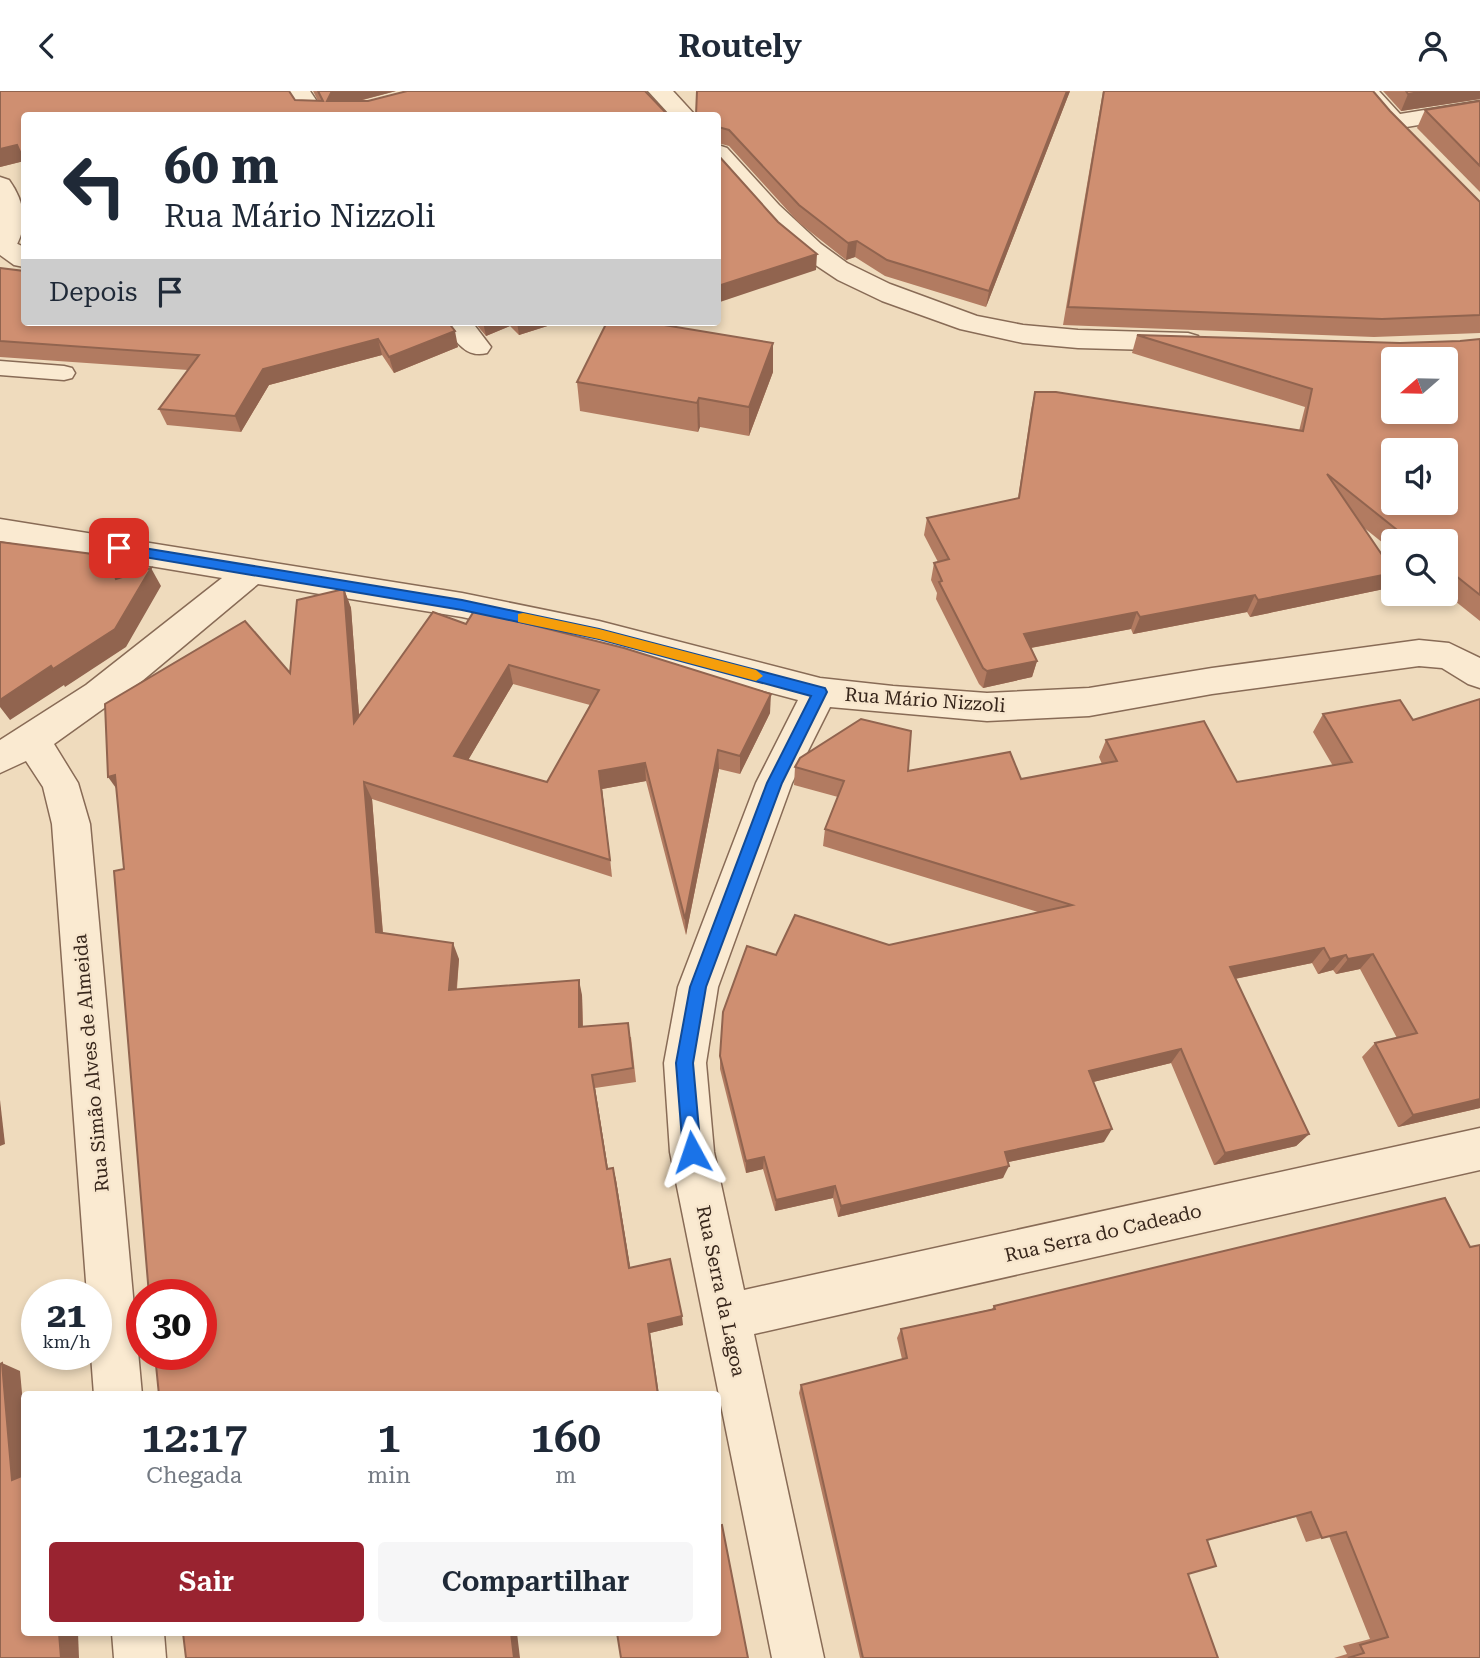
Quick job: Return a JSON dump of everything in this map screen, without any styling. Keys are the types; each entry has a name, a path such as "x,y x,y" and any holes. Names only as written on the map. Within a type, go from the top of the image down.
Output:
{"street":[{"path":"298,91 312,112"},
{"path":"660,91 680,112"},
{"path":"1366,91 1413,142"},
{"path":"1394,122 1480,108"},
{"path":"721,156 790,231 827,261 852,277 900,298 971,323 1068,338 1217,343"},
{"path":"0,185 13,214 9,250"},
{"path":"460,326 477,347"},
{"name":"Rua Mário Nizzoli","path":"0,530 462,605 599,634 820,692 987,707 1089,702 1212,681 1419,653 1449,656 1480,675"},
{"path":"16,749 105,690 185,629 250,572"},
{"name":"Rua Serra da Lagoa","path":"798,1658 692,1152 685,1063 698,987 774,783 820,692"},
{"name":"Rua Simão Alves de Almeida","path":"16,749 60,783 71,824 118,1391"},
{"name":"Rua Serra do Cadeado","path":"727,1317 1480,1149"},
{"path":"138,1636 140,1658"}],"lane":[{"path":"0,368 64,373"}],"building":[{"path":"0,91 289,91 295,100 323,101 318,91 332,91 327,101 368,101 407,91 645,91 665,112 21,112 21,154 17,145 0,149"},
{"path":"697,91 1067,91 989,291 887,260 857,241 848,243 799,205 729,130 721,128 721,112 696,112"},
{"path":"1104,91 1373,91 1480,202 1480,315 1382,319 1068,307"},
{"path":"1480,101 1480,166 1425,110"},
{"path":"721,158 778,222 817,254 721,285"},
{"path":"0,268 21,271 21,326 451,326 455,331 389,357 378,339 263,369 235,416 159,409 199,355 0,341"},
{"path":"605,326 670,326 773,343 749,407 699,398 697,403 577,382"},
{"path":"1137,335 1400,343 1480,339 1480,595 1458,578 1458,529 1396,529 1327,474 1381,553 1381,575 1258,600 1255,595 1140,617 1137,612 1024,634 1037,661 987,671 983,668 939,582 942,581 934,563 949,559 927,518 1019,498 1035,392 1056,392 1303,431 1312,389"},
{"path":"0,542 108,556 116,579 151,568 115,629 53,669 51,666 0,700"},
{"path":"344,589 354,723 433,612 466,624 474,611 496,616 624,648 771,694 740,756 718,750 685,919 645,763 599,771 610,860 364,782 376,932 453,943 449,990 579,980 579,1027 628,1023 633,1068 592,1075 607,1169 613,1168 629,1268 670,1259 682,1316 648,1324 657,1391 159,1391 156,1370 217,1370 217,1279 148,1279 114,871 124,869 115,775 108,777 105,704 245,621 290,673 297,600","holes":["509,665 599,690 547,782 454,756"]},
{"path":"1480,699 1480,1099 1413,1115 1375,1043 1417,1033 1373,954 1348,959 1346,955 1330,959 1324,948 1230,967 1309,1134 1225,1153 1181,1049 1089,1071 1112,1129 1005,1152 1009,1166 841,1206 835,1186 776,1200 764,1157 746,1161 720,1056 723,1012 747,946 776,955 795,915 889,945 1072,905 825,829 844,781 795,767 800,758 861,719 911,731 908,771 1010,752 1021,779 1117,761 1106,740 1204,721 1237,782 1352,762 1323,714 1400,700 1413,720"},
{"path":"1445,1198 1470,1247 1480,1245 1480,1658 1348,1658 1364,1653 1360,1645 1388,1637 1346,1532 1322,1538 1311,1512 1207,1540 1216,1566 1188,1574 1218,1658 863,1658 801,1385 907,1358 901,1329 995,1309 994,1306"},
{"path":"2,1363 12,1480 21,1476 21,1636 59,1636 61,1658 0,1658"},
{"path":"721,1525 748,1658 621,1658 617,1636 721,1636"},
{"path":"183,1636 511,1636 514,1658 186,1658"}],"slow traffic":[{"path":"523,618 599,634 756,676"}],"route":[{"path":"119,548 250,572 462,605 599,634 820,692 774,783 698,987 685,1063 692,1152"}]}
